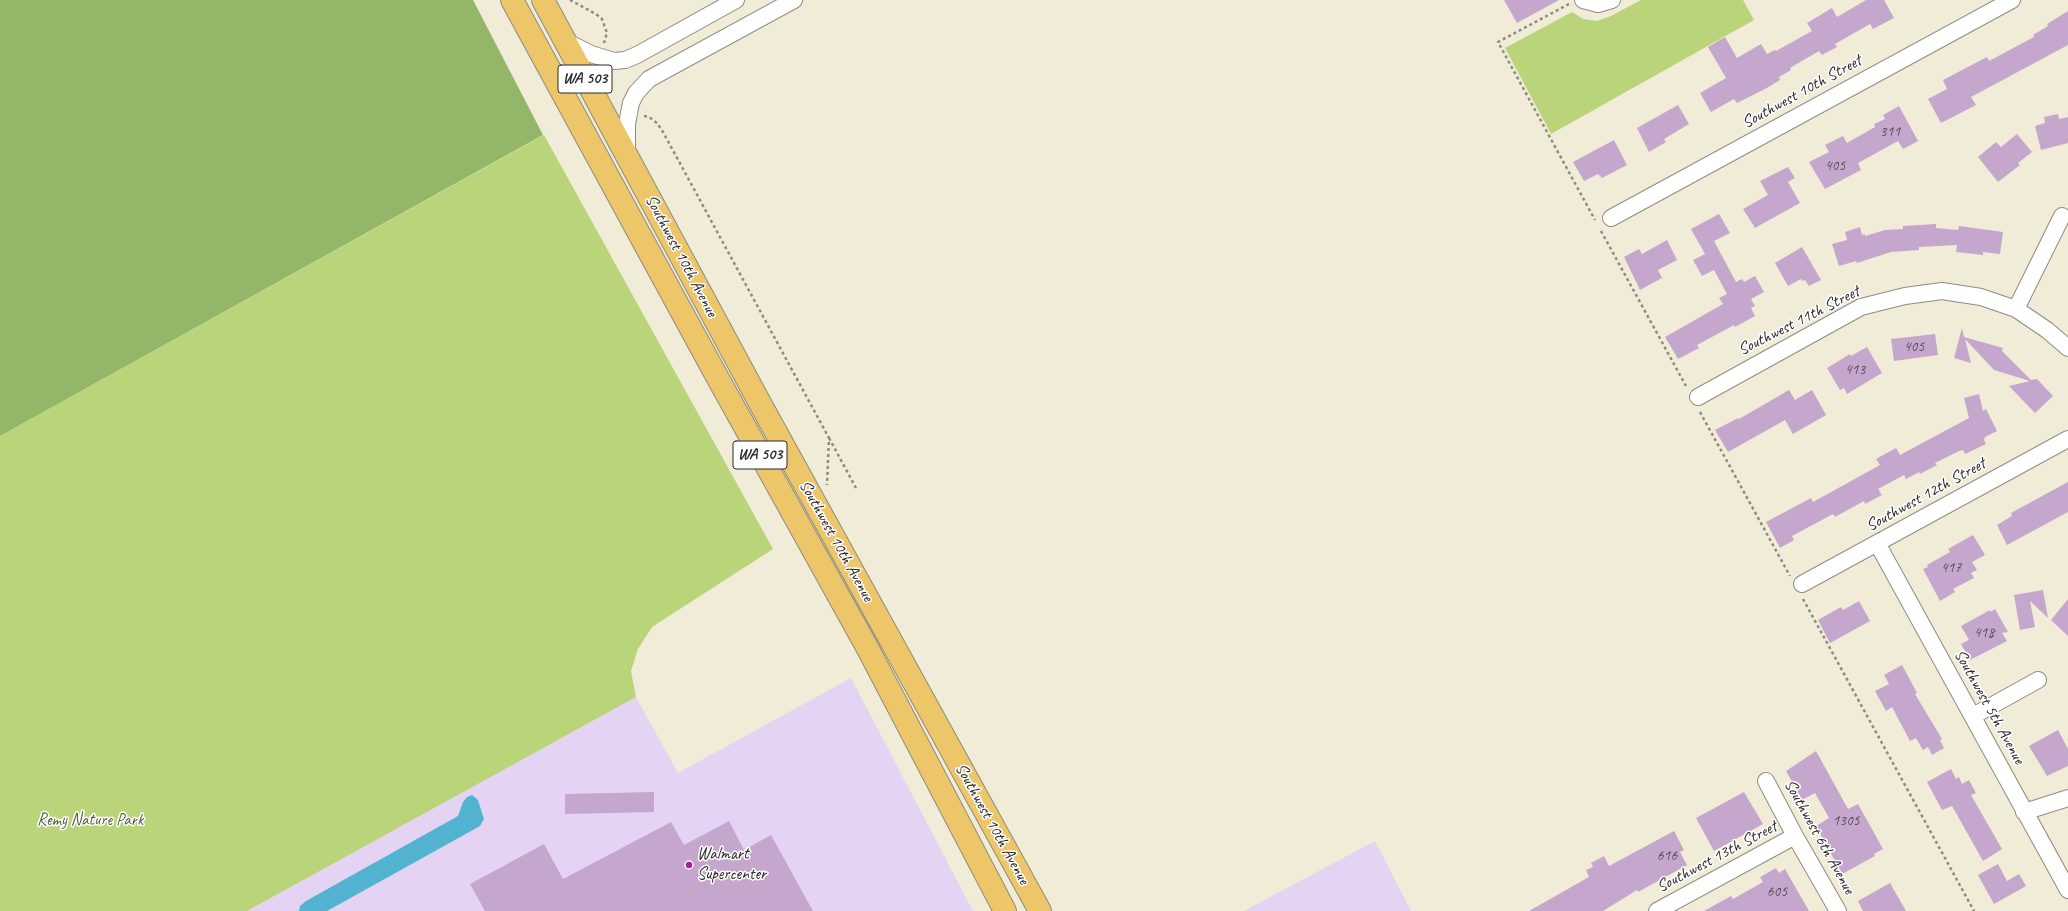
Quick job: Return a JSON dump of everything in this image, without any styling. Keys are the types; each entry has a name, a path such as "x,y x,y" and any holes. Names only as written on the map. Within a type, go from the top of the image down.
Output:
{"highway":[{"name":"Southwest 10th Avenue","path":"512,0 868,649 1005,911"},
{"name":"Southwest 10th Avenue","path":"542,0 761,405 1040,911"}],"street":[{"path":"565,41 591,54 614,61 625,60 637,55 736,0"},
{"path":"627,158 627,124 631,104 636,93 649,79 794,0"},
{"path":"1583,1 1598,4 1612,0"},
{"name":"Southwest 10th Street","path":"1611,218 2012,0"},
{"path":"2016,309 2062,216"},
{"name":"Southwest 11th Street","path":"1695,398 1861,307 1905,296 1942,291 1981,297 2016,309 2047,330 2068,348"},
{"name":"Southwest 12th Street","path":"1799,587 2068,439"},
{"name":"Southwest 5th Avenue","path":"1877,543 2068,890"},
{"path":"1973,716 2038,680"},
{"name":"Southwest 6th Avenue","path":"1766,782 1838,911"},
{"path":"2024,812 2068,798"},
{"name":"Southwest 13th Street","path":"1666,909 1795,836"}],"path":[{"path":"570,0 596,14 602,19 607,33 604,41"},
{"path":"1583,1 1498,42 1799,587 1974,911"},
{"path":"649,117 657,123 663,132 856,488"},
{"path":"826,487 829,438"}],"shaded area":[{"path":"851,678 973,911 247,911 636,697 678,773"},
{"path":"1375,841 1411,911 1244,911"}],"green space":[{"path":"0,0 473,0 543,135 0,436"},
{"path":"1641,0 1743,0 1754,20 1551,134 1505,48 1572,12 1583,19 1597,21 1611,16"},
{"name":"Remy Nature Park","path":"544,135 773,549 652,627 638,649 631,671 636,697 247,911 0,911 0,436"}],"water":[{"path":"472,795 478,800 484,819 480,826 327,911 299,911 300,906 306,901 458,816 463,802 467,797"}],"building":[{"path":"1504,0 1559,0 1517,23"},
{"path":"1866,0 1884,0 1894,18 1873,29 1870,24 1835,44 1837,47 1822,55 1819,51 1790,68 1791,70 1779,77 1780,80 1765,89 1737,103 1734,99 1711,112 1700,93 1726,78 1708,47 1725,37 1737,58 1761,44 1767,54 1775,50 1776,51 1812,31 1807,23 1832,8 1837,17"},
{"path":"2068,11 2068,45 1971,97 1976,105 1941,123 1928,99 1947,89 1943,80 1987,57 1989,61 2034,37 2033,35 2048,26 2047,24"},
{"path":"1678,105 1689,124 1664,139 1666,142 1649,152 1637,128"},
{"path":"1899,106 1918,141 1903,149 1898,141 1858,163 1861,170 1825,189 1809,162 1829,152 1825,145 1843,136 1847,143 1875,127 1874,124 1885,119 1883,115"},
{"path":"2058,114 2059,119 2068,117 2068,143 2041,150 2035,126 2045,123 2044,117"},
{"path":"2017,134 2032,152 2018,163 2020,165 1998,182 1978,157 1996,142 2001,147"},
{"path":"1614,140 1627,165 1602,178 1598,174 1584,181 1573,162"},
{"path":"1788,167 1795,178 1788,182 1800,203 1755,228 1743,209 1768,195 1760,181"},
{"path":"1719,214 1730,233 1714,241 1736,282 1742,279 1744,282 1755,276 1764,292 1751,299 1755,306 1751,308 1755,316 1735,327 1734,325 1697,345 1699,348 1678,359 1665,337 1723,304 1719,298 1727,294 1714,270 1702,276 1693,260 1705,254 1691,229"},
{"path":"1936,224 1936,228 1958,230 1959,226 2003,232 2000,254 1983,252 1983,255 1956,252 1957,245 1919,247 1919,250 1891,252 1857,263 1856,261 1839,266 1832,244 1847,240 1845,232 1860,227 1862,235 1865,234 1865,236 1885,230 1903,229 1903,226"},
{"path":"1667,240 1677,260 1658,270 1662,278 1640,290 1624,257 1639,249 1642,254"},
{"path":"1802,247 1821,280 1809,286 1805,280 1802,281 1801,279 1788,286 1775,263"},
{"path":"1962,328 1964,337 2003,348 2002,351 2031,380 2037,379 2053,396 2035,413 2009,386 2030,381 1994,370 1965,339 1971,363 1954,358"},
{"path":"1935,334 1938,355 1894,361 1891,339"},
{"path":"1867,347 1882,373 1847,394 1844,388 1840,390 1827,368 1850,354 1851,356"},
{"path":"1789,390 1795,400 1812,390 1826,415 1793,434 1785,420 1728,452 1715,430 1738,418 1739,419"},
{"path":"1979,394 1983,411 1986,409 1997,431 1985,437 1984,440 1986,444 1965,454 1963,450 1959,451 1935,463 1937,465 1920,474 1919,472 1906,479 1904,475 1878,489 1882,495 1865,504 1864,501 1835,517 1833,514 1792,536 1794,540 1780,548 1766,522 1811,498 1813,502 1880,465 1876,459 1896,448 1900,455 1969,418 1964,398"},
{"path":"2068,482 2068,512 2007,545 1997,525 2012,516 2011,513"},
{"path":"1973,535 1985,555 1972,562 1977,570 1971,573 1974,578 1953,589 1955,592 1940,601 1923,569 1928,567 1927,565 1950,552 1948,549"},
{"path":"2043,590 2048,618 2030,601 2035,627 2020,630 2014,595"},
{"path":"2068,599 2068,636 2051,620"},
{"path":"1859,601 1870,621 1830,643 1818,620 1841,607 1843,610"},
{"path":"1995,609 2008,632 2002,633 2007,641 1970,660 1961,644 1969,640 1961,626 1990,610 1990,612"},
{"path":"1902,665 1917,693 1915,694 1942,739 1940,740 1944,748 1932,755 1928,747 1923,750 1916,738 1910,741 1892,707 1886,711 1875,691 1889,684 1884,675"},
{"path":"2058,730 2068,749 2068,766 2047,776 2029,746"},
{"path":"1816,751 1848,809 1858,804 1883,849 1874,854 1875,856 1842,874 1816,826 1829,818 1815,793 1802,800 1786,771"},
{"path":"1951,769 1956,779 1959,777 1962,784 1969,780 1976,793 1971,795 2002,849 1983,861 1952,806 1942,810 1927,782"},
{"path":"654,792 654,812 565,814 565,794"},
{"path":"1744,792 1763,824 1714,851 1696,818"},
{"name":"Walmart Supercenter","path":"729,821 744,850 771,835 813,911 485,911 470,884 544,844 563,879 671,822 684,845"},
{"path":"1674,831 1684,850 1680,852 1687,865 1638,892 1637,890 1603,911 1529,911 1589,877 1586,870 1593,867 1591,863 1604,856 1609,866"},
{"path":"1998,864 2007,881 2019,874 2026,886 1994,904 1978,875"},
{"path":"1776,868 1779,873 1785,869 1809,911 1704,911 1731,896 1733,899 1763,882 1760,877"},
{"path":"1890,883 1906,911 1863,911 1858,901"}],"place":[{"name":"Walmart Supercenter","path":"689,865"}]}
